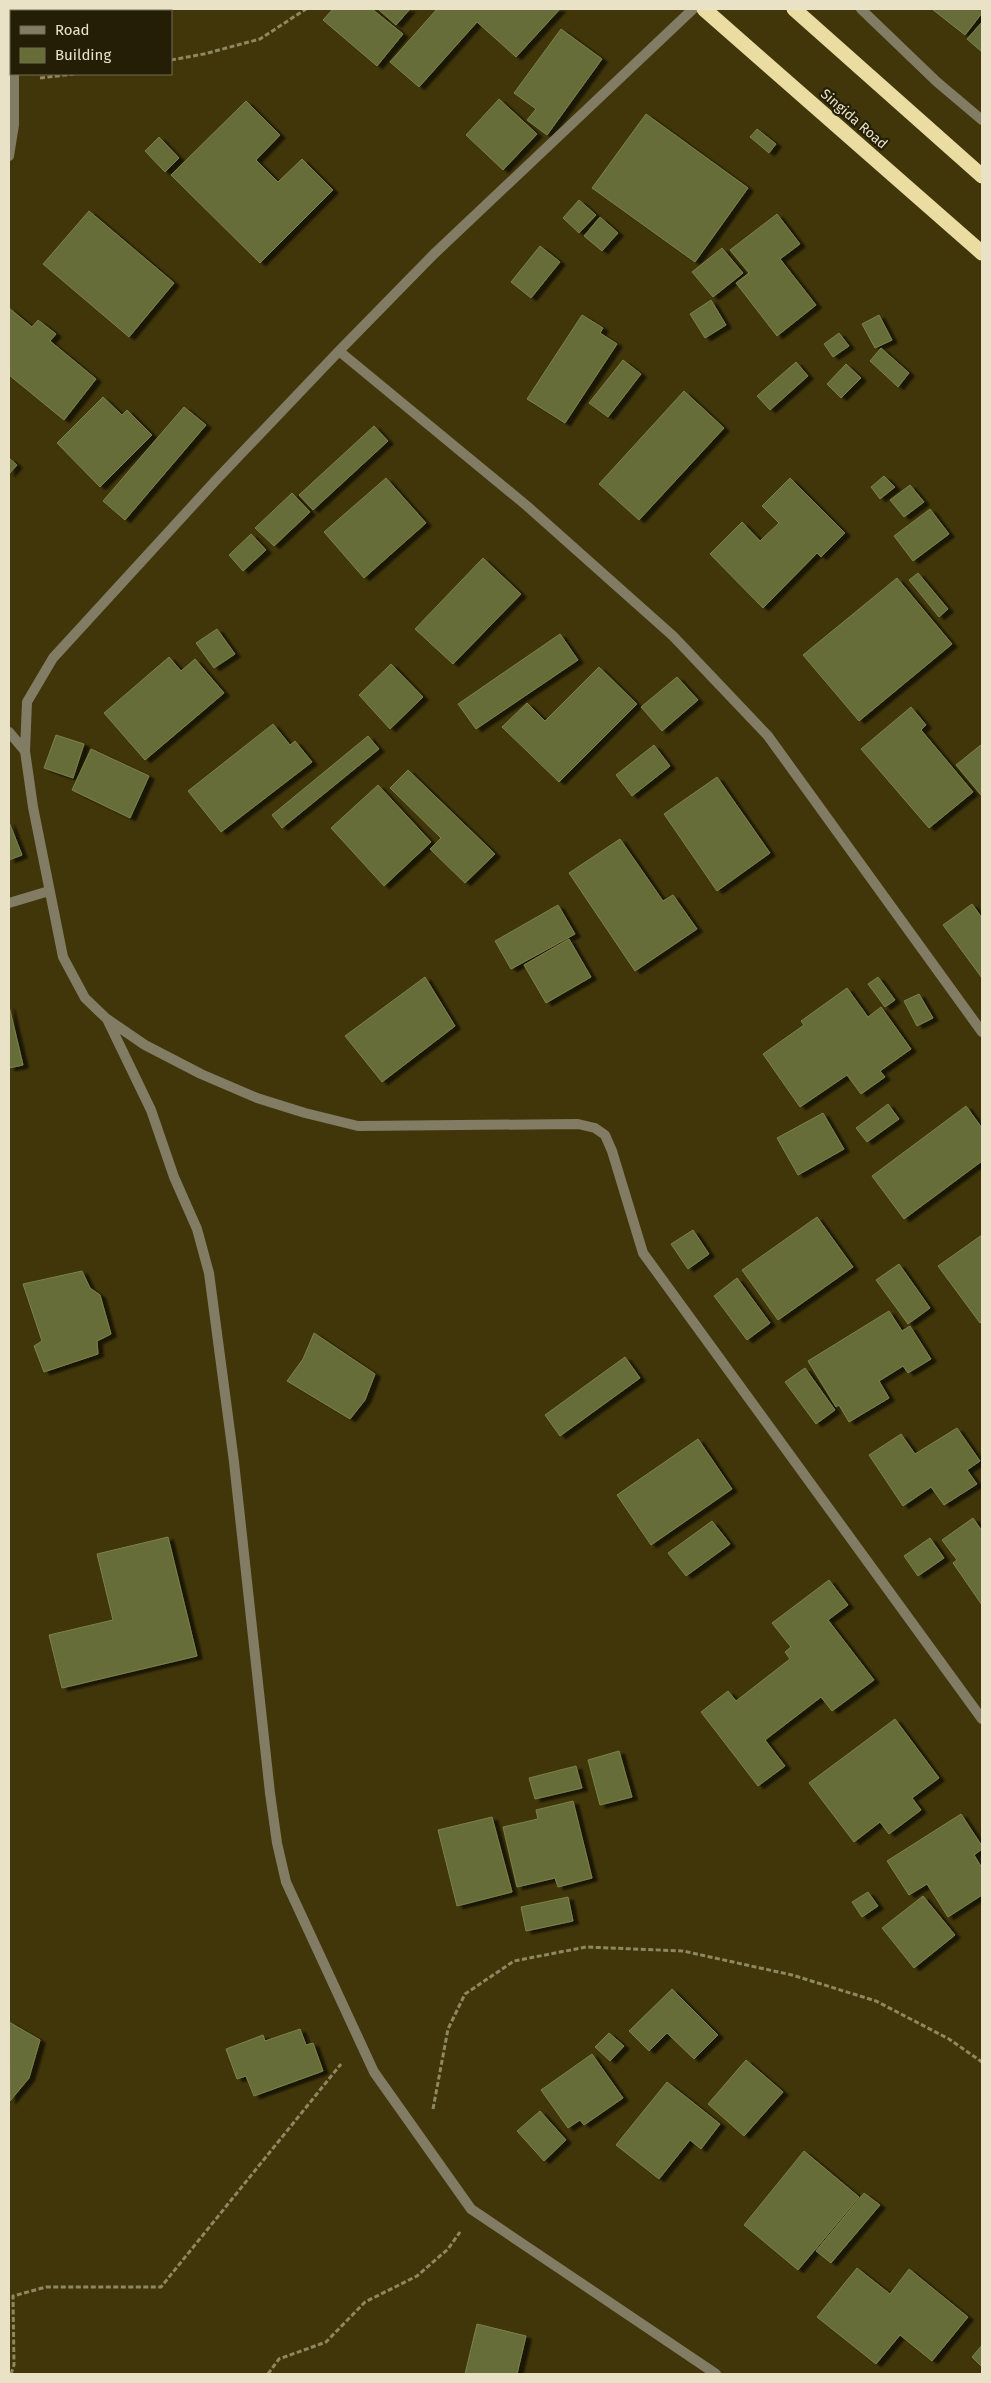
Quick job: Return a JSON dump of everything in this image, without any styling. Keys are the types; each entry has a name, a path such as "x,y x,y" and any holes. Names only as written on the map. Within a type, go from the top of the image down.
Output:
{"highway":[{"name":"Singida Road","path":"704,9 982,253"},
{"path":"794,9 982,176"}],"street":[{"path":"693,9 433,255 217,478 53,658 28,702 25,752 33,807 63,957 85,998 107,1019 145,1045 201,1074 257,1098 305,1113 358,1126 578,1124 595,1128 605,1135 612,1151 642,1253 982,1719"},
{"path":"861,9 937,82 982,120"},
{"path":"9,156 14,125 14,77"},
{"path":"339,351 527,506 673,636 768,736 982,1032"},
{"path":"9,732 25,752"},
{"path":"9,903 49,891"},
{"path":"107,1019 151,1110 174,1177 197,1229 209,1273 234,1462 277,1843 286,1882 374,2072 471,2209 716,2374"}],"path":[{"path":"172,60 204,54 260,39 306,9"},
{"path":"14,77 54,75"},
{"path":"432,2117 448,2029 465,1994 514,1961 586,1947 683,1951 792,1975 876,2000 949,2039 982,2062"},
{"path":"11,2374 14,2365 13,2296 46,2286 161,2287 359,2042"},
{"path":"268,2374 279,2359 326,2342 365,2302 417,2276 448,2249 464,2226 471,2209"}],"building":[{"path":"333,9 372,9 403,34 377,66 323,20"},
{"path":"378,9 410,9 396,25"},
{"path":"437,9 560,9 516,57 477,22 419,87 390,62"},
{"path":"932,9 982,9 982,13 965,35"},
{"path":"982,22 982,52 967,39"},
{"path":"561,29 602,59 547,135 527,120 536,109 514,93"},
{"path":"499,99 537,134 503,170 466,135"},
{"path":"246,101 280,135 256,160 278,182 302,159 333,190 260,263 171,175"},
{"path":"646,114 748,188 695,262 592,188"},
{"path":"757,129 776,144 769,153 750,137"},
{"path":"159,137 179,158 165,172 145,151"},
{"path":"579,200 596,215 579,233 563,218"},
{"path":"89,211 174,283 129,337 43,264"},
{"path":"777,214 800,244 780,259 816,305 777,336 736,283 749,273 730,250"},
{"path":"600,217 618,233 602,251 584,236"},
{"path":"540,246 560,262 531,298 511,282"},
{"path":"722,248 743,273 713,297 692,272"},
{"path":"711,300 726,325 705,338 690,314"},
{"path":"9,308 32,327 38,320 56,334 50,341 96,379 64,420 9,375"},
{"path":"582,315 603,328 600,333 617,344 565,423 527,399"},
{"path":"879,315 892,340 875,348 862,324"},
{"path":"839,333 849,346 833,357 824,344"},
{"path":"881,348 909,373 898,387 870,361"},
{"path":"623,360 641,374 608,417 589,403"},
{"path":"796,362 808,376 770,410 757,396"},
{"path":"846,364 861,378 841,398 827,384"},
{"path":"684,391 724,428 639,520 599,484"},
{"path":"103,397 122,415 127,410 152,435 100,487 57,443"},
{"path":"184,407 206,425 125,520 103,501"},
{"path":"374,426 388,441 313,510 299,495"},
{"path":"9,458 17,465 9,474"},
{"path":"884,476 895,487 880,499 871,487"},
{"path":"386,478 426,523 364,578 324,532"},
{"path":"790,478 845,533 821,557 817,553 763,608 710,554 742,522 760,541 779,523 762,506"},
{"path":"910,485 924,502 904,517 890,500"},
{"path":"292,493 310,512 274,546 255,528"},
{"path":"930,509 949,534 913,561 894,536"},
{"path":"251,534 266,550 243,571 229,555"},
{"path":"483,558 521,594 453,664 415,629"},
{"path":"918,573 948,609 939,617 909,580"},
{"path":"897,578 952,644 859,721 803,655"},
{"path":"217,629 235,654 214,668 196,643"},
{"path":"560,634 578,660 476,729 458,704"},
{"path":"169,657 181,671 195,659 224,693 145,760 104,713"},
{"path":"391,664 423,697 390,729 359,695"},
{"path":"599,667 637,704 559,782 502,727 527,703 545,721"},
{"path":"677,677 698,700 662,731 641,707"},
{"path":"911,707 926,725 921,730 973,792 929,828 861,749"},
{"path":"273,724 290,745 295,741 312,762 221,832 188,791"},
{"path":"56,735 84,744 73,778 44,768"},
{"path":"368,736 379,749 282,828 272,815"},
{"path":"982,744 982,794 981,795 956,765"},
{"path":"654,745 670,766 632,796 616,775"},
{"path":"91,749 149,776 130,818 72,790"},
{"path":"408,770 495,854 465,883 430,849 441,838 390,788"},
{"path":"717,777 770,853 717,891 664,814"},
{"path":"378,785 431,842 384,886 331,828"},
{"path":"9,822 22,855 9,860"},
{"path":"620,839 663,901 673,895 697,929 635,971 569,873"},
{"path":"972,904 982,918 982,978 943,925"},
{"path":"558,905 575,934 511,969 495,941"},
{"path":"569,939 591,977 546,1003 524,965"},
{"path":"425,977 455,1026 382,1082 345,1036"},
{"path":"878,977 895,1000 885,1007 868,984"},
{"path":"847,988 868,1017 881,1007 911,1049 880,1071 885,1077 861,1094 847,1075 800,1107 763,1054 804,1025 801,1021"},
{"path":"919,994 933,1018 917,1026 904,1001"},
{"path":"9,1006 23,1065 9,1068"},
{"path":"888,1104 899,1119 867,1142 856,1128"},
{"path":"966,1106 982,1128 982,1161 904,1219 872,1176"},
{"path":"823,1113 844,1149 798,1175 777,1138"},
{"path":"817,1217 853,1267 778,1320 742,1270"},
{"path":"693,1230 709,1254 688,1269 671,1244"},
{"path":"982,1235 982,1321 980,1323 938,1266"},
{"path":"899,1264 930,1308 908,1324 876,1280"},
{"path":"82,1271 90,1288 100,1295 111,1334 97,1341 98,1354 44,1372 34,1346 42,1341 23,1284"},
{"path":"737,1278 770,1323 747,1340 714,1296"},
{"path":"889,1311 902,1331 910,1326 931,1359 908,1373 903,1366 879,1381 889,1398 849,1422 839,1405 836,1407 808,1361"},
{"path":"314,1333 375,1374 365,1400 350,1419 287,1381 303,1359"},
{"path":"625,1357 640,1378 560,1436 545,1415"},
{"path":"805,1368 835,1410 816,1424 785,1382"},
{"path":"957,1428 980,1461 967,1470 977,1484 944,1505 931,1487 903,1506 869,1455 901,1434 915,1454"},
{"path":"698,1439 732,1489 651,1545 617,1495"},
{"path":"973,1518 982,1531 982,1605 953,1563 957,1560 942,1540"},
{"path":"712,1521 730,1544 686,1576 668,1553"},
{"path":"168,1537 197,1656 62,1688 49,1635 113,1620 97,1554"},
{"path":"930,1538 944,1558 918,1576 904,1556"},
{"path":"829,1580 848,1605 828,1620 874,1680 832,1711 821,1697 765,1740 785,1766 758,1786 701,1712 728,1691 736,1701 790,1659 785,1652 791,1647 772,1623"},
{"path":"895,1719 939,1778 912,1798 921,1810 889,1834 880,1822 854,1842 809,1783"},
{"path":"619,1751 632,1797 600,1805 588,1760"},
{"path":"576,1766 582,1788 535,1799 529,1778"},
{"path":"573,1801 592,1878 558,1887 555,1878 517,1887 503,1827 538,1819 536,1810"},
{"path":"961,1814 982,1846 982,1849 974,1855 982,1868 982,1895 948,1917 927,1884 909,1895 887,1861"},
{"path":"492,1817 512,1892 457,1906 438,1830"},
{"path":"868,1892 878,1906 862,1917 852,1902"},
{"path":"923,1896 955,1935 914,1968 882,1928"},
{"path":"568,1897 573,1921 526,1931 521,1907"},
{"path":"672,1989 718,2035 694,2059 667,2033 649,2051 629,2031"},
{"path":"9,2022 40,2040 29,2078 10,2101"},
{"path":"300,2029 306,2045 313,2043 323,2071 254,2096 246,2076 237,2079 226,2049 263,2035 265,2041"},
{"path":"609,2033 624,2046 610,2061 595,2047"},
{"path":"592,2054 623,2098 584,2125 580,2120 568,2128 541,2090"},
{"path":"746,2060 783,2092 744,2136 708,2104"},
{"path":"667,2082 720,2124 701,2149 690,2140 659,2179 616,2145"},
{"path":"540,2111 566,2140 544,2161 517,2131"},
{"path":"804,2151 859,2197 798,2270 744,2225"},
{"path":"864,2193 880,2205 831,2263 816,2251"},
{"path":"857,2268 890,2294 909,2269 968,2317 932,2361 900,2335 876,2364 817,2317"},
{"path":"477,2324 526,2336 517,2374 465,2374"},
{"path":"982,2345 982,2367 972,2357"}]}
